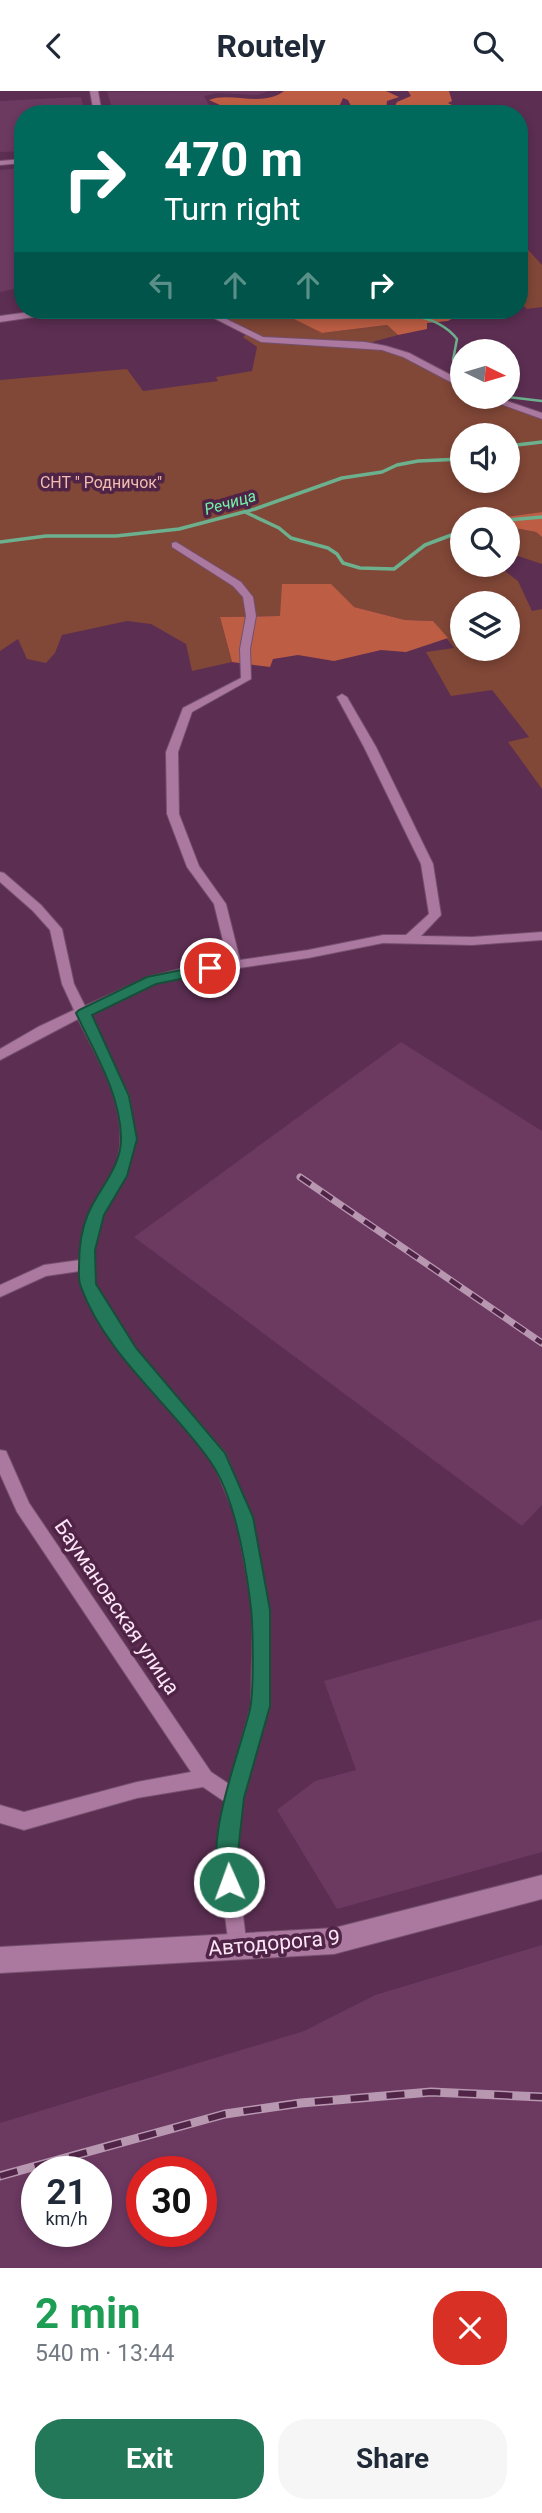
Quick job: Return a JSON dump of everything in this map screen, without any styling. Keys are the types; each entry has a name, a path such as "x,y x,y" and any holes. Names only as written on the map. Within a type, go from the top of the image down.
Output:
{"street":[{"path":"220,319 261,339 383,348 406,355 450,378"},
{"path":"520,409 542,416"},
{"path":"176,545 237,584 248,597 251,616 245,649 246,679 187,710 172,752 173,814 193,867 220,904 235,965"},
{"path":"342,697 370,747 427,864 435,915 410,939"},
{"path":"0,876 37,908 56,929 68,984 122,1096 130,1139 119,1176 96,1214 87,1250 88,1284 100,1309 130,1353 219,1458 244,1517 261,1610 260,1706 234,1798 227,1861 238,1947"},
{"path":"0,1055 43,1030 152,980 184,972 308,954 383,939 472,941 542,936"},
{"path":"0,1291 44,1271 88,1265"},
{"name":"Баумановская улица","path":"0,1456 23,1507 205,1778"},
{"path":"0,1814 24,1821 137,1790 205,1778 234,1798"},
{"name":"Автодорога 9","path":"0,1960 334,1941 542,1887"}],"shaded area":[{"path":"269,91 258,95 217,93 204,96 209,105 111,105 107,92"},
{"path":"284,91 386,91 399,97 387,101 387,105 350,105 343,98 340,105 220,105 209,100 275,96"},
{"path":"408,91 449,91 452,101 448,103 452,105 396,105 411,96"},
{"path":"81,97 83,105 14,105 14,151 0,152 0,101"},
{"path":"14,169 14,289 0,292 0,170"},
{"path":"294,319 451,319 427,323 427,329 398,335 387,325 322,333"},
{"path":"542,512 542,537 536,532 520,529 520,515"},
{"path":"282,584 331,584 354,607 405,620 433,621 448,638 406,652 381,650 334,661 298,655 273,659 270,667 232,662 220,617 280,616"},
{"path":"401,1042 542,1131 542,1505 522,1526 134,1237"},
{"path":"542,1619 542,1852 337,1909 277,1810 315,1781 356,1770 324,1681"},
{"path":"542,1945 542,2268 0,2268 0,2123 304,2031 375,1995"}],"green space":[{"path":"528,250 542,265 542,307 528,309"},
{"name":"СНТ \" Родничок\"","path":"227,319 295,319 322,333 387,325 398,335 372,342 408,352 450,374 450,409 520,409 520,405 542,412 542,512 520,515 520,507 450,507 450,577 513,577 518,581 532,611 542,609 542,789 508,742 529,737 492,690 451,696 426,652 450,649 450,661 520,661 520,591 450,591 450,643 433,621 405,620 354,607 280,616 220,617 232,662 192,671 186,644 151,624 127,621 62,635 55,653 46,663 27,659 18,639 0,651 0,380 127,369 143,391 218,381 216,377 252,371 257,347 243,337 251,330"},
{"path":"520,529 536,532 542,537 542,564 520,557"}],"waterway":[{"name":"Речица","path":"427,319 438,323 457,339"},
{"name":"Речица","path":"520,398 542,401"},
{"name":"Речица","path":"520,445 542,442"},
{"name":"Речица","path":"0,542 46,536 116,536 179,529 255,509 342,478 382,472 397,465 418,461 450,460"},
{"path":"245,512 279,528 291,538 328,548 337,554 343,563 360,568 394,569 425,545 450,536"},
{"path":"520,519 542,517"}],"railway":[{"path":"300,1177 542,1343"},
{"path":"0,2176 225,2114 301,2103 431,2092 542,2097"}],"route":[{"path":"210,968 152,980 84,1013 122,1096 130,1139 119,1176 96,1214 87,1250 88,1284 100,1309 130,1353 219,1458 244,1517 261,1610 260,1706 234,1798 227,1861 229,1882"}]}
